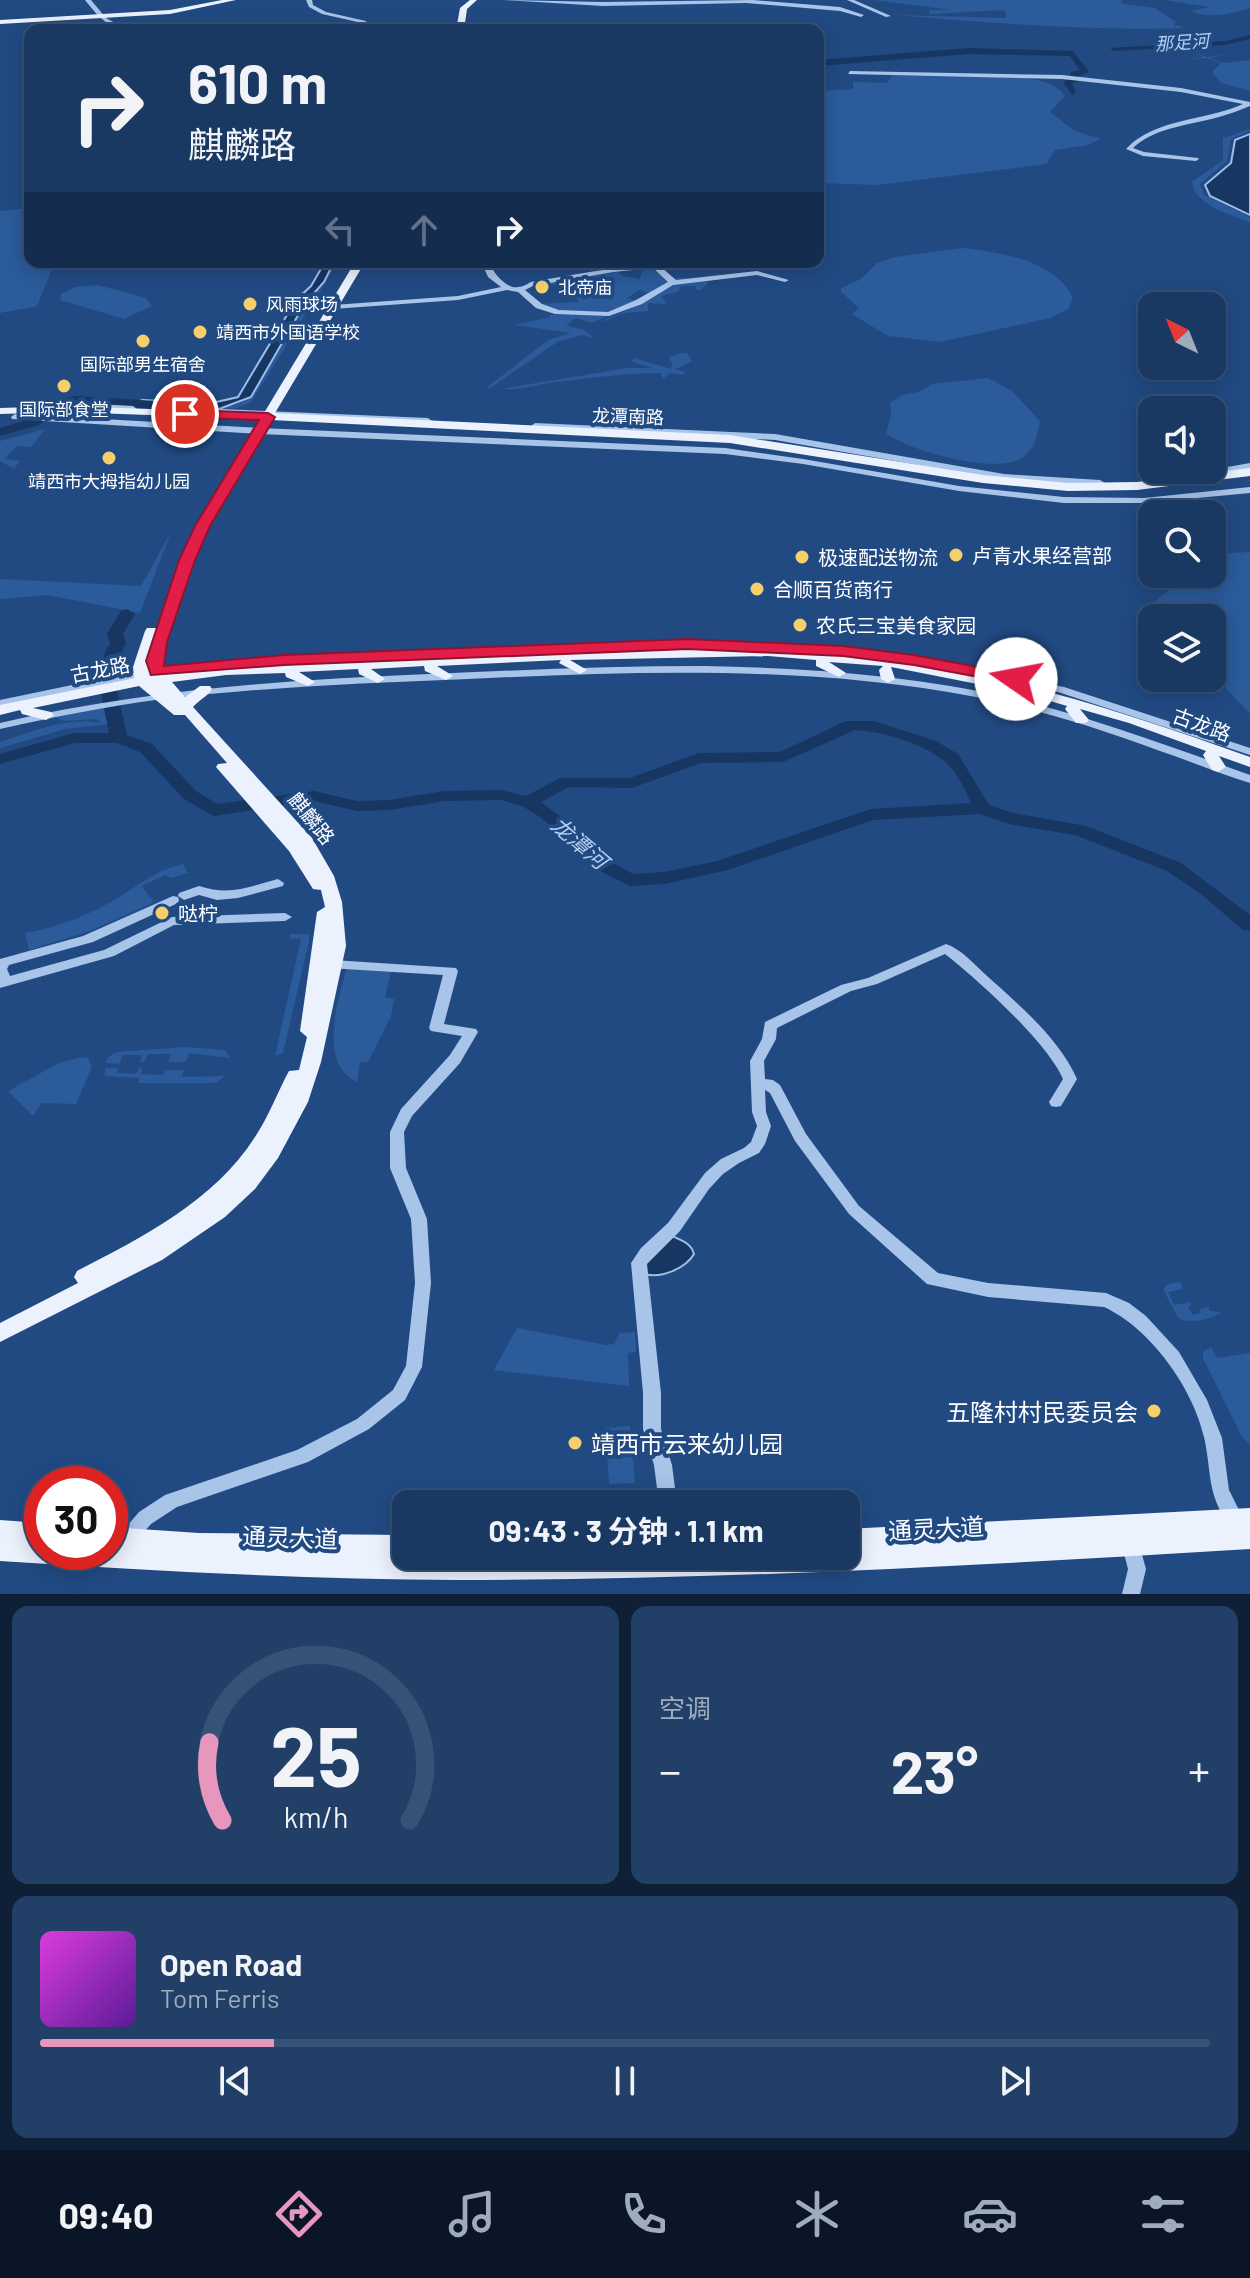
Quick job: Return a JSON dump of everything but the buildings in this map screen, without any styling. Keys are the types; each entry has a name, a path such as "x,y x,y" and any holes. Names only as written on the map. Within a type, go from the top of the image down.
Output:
{"main road":[{"path":"0,22 185,10 232,0"},
{"path":"461,24 464,8 470,0"},
{"path":"468,24 473,7 482,0"},
{"path":"155,683 141,663 178,557 348,268"},
{"path":"260,421 356,268"},
{"name":"龙潭南路","path":"0,411 134,411 544,440 747,449 1044,494 1152,495 1250,483"},
{"name":"龙潭南路","path":"0,418 27,413"},
{"name":"龙潭南路","path":"61,413 613,433 792,445 955,475 1052,486 1148,487 1250,472"},
{"path":"599,427 613,433"},
{"name":"古龙路","path":"296,666 371,675 439,665 674,652 768,652 894,663 986,680 1089,706 1146,729 1250,762"},
{"path":"566,663 580,670"},
{"path":"821,663 839,673"},
{"name":"古龙路","path":"0,718 155,683 296,666 821,663 1022,700 1146,729"},
{"path":"296,666 308,682"},
{"path":"971,670 986,680"},
{"name":"麒麟路","path":"155,683 185,707 249,787"},
{"name":"麒麟路","path":"0,1333 155,1254 218,1211 248,1183 271,1153 298,1102 333,965 337,936 331,889 313,851 277,817 155,683"},
{"path":"185,707 205,689"},
{"name":"古龙路","path":"0,710 44,697 110,691"},
{"path":"27,711 46,715"},
{"name":"古龙路","path":"1216,753 1250,769"},
{"name":"麒麟路","path":"0,1321 148,1244 190,1218 246,1167 275,1125 307,1046 326,906 317,878 277,817"},
{"name":"通灵大道","path":"860,1540 1245,1526"},
{"name":"通灵大道","path":"0,1550 346,1567 835,1561 1131,1546 1245,1526"},
{"path":"0,1531 24,1533"},
{"name":"通灵大道","path":"128,1540 199,1544 392,1546"}],"street":[{"path":"88,0 116,24"},
{"path":"309,0 311,6 324,13 363,21 365,24"},
{"path":"505,0 650,3 749,0 840,9 861,15"},
{"path":"650,3 669,0"},
{"path":"850,0 888,16"},
{"path":"850,73 1079,78 1181,90 1248,104"},
{"path":"1196,159 1143,154 1129,149 1142,137 1225,114 1248,104"},
{"path":"488,268 491,275 507,288"},
{"path":"520,290 531,284 644,268"},
{"path":"657,268 672,279 672,283"},
{"path":"333,307 458,298 507,288 520,290 539,306 553,311 612,314 672,283 757,273 785,280"},
{"path":"260,421 599,427 775,437 947,468 1061,482 1157,481 1250,466"},
{"path":"544,440 775,456 924,483 1035,498 1151,500 1250,490"},
{"path":"439,665 688,644 843,651 971,670 1060,689 1146,729"},
{"path":"439,665 580,670 656,664 887,674"},
{"path":"155,683 205,689 371,675"},
{"path":"0,726 46,715 110,691"},
{"path":"0,703 44,697"},
{"path":"1216,753 1250,752"},
{"path":"1216,753 1250,779"},
{"path":"278,883 233,894 206,895 199,890 88,939 4,962 0,969 3,982 109,953 172,921 285,917"},
{"path":"666,1490 663,1465 652,1429 652,1393 639,1263 672,1230 696,1195 726,1163 753,1151 764,1126 759,1112 758,1056 769,1039 768,1027 773,1021 946,948 1037,1032 1067,1068 1069,1084 1056,1102"},
{"path":"128,1531 171,1501 302,1456 363,1424 399,1395 414,1367 423,1283 419,1219 398,1168 397,1132 406,1113 455,1059 471,1032 436,1028 451,971 333,965"},
{"path":"758,1085 768,1084 775,1089 800,1137 854,1210 933,1279 988,1290 1106,1300 1140,1319 1193,1389 1213,1436 1219,1497 1245,1526"},
{"path":"1131,1546 1137,1569 1131,1594"}],"shaded area":[{"path":"873,0 1122,0 1125,4 1155,8 1176,22 1173,27 1184,28 1076,27 894,15 1005,18 1007,15 1004,10 929,14 930,10 952,10"},
{"path":"1164,0 1250,0 1250,8 1206,15 1191,11 1209,7"},
{"path":"1194,52 1207,57 1228,54 1209,58 1224,63 1250,60 1250,91 1221,83 1212,72 1221,63 1206,58 1189,60 1203,57"},
{"path":"893,75 983,75 1031,79 1050,84 1063,93 1064,97 1050,112 1075,131 1101,139 1088,145 1055,150 1047,163 1040,165 878,185 824,183 824,91 853,89 853,82 887,83"},
{"path":"1250,129 1231,139 1227,161 1200,184 1204,195 1250,217 1250,223 1207,203 1195,191 1192,182 1223,160 1223,138"},
{"path":"1250,134 1250,215 1210,196 1205,185 1231,163 1235,140"},
{"path":"24,209 24,268 53,268 37,306 0,313 0,211"},
{"path":"962,248 1025,260 1054,275 1073,298 1068,309 1050,318 940,342 888,336 852,314 859,308 841,292 841,288 861,279 877,263 895,257"},
{"path":"322,268 331,268 324,282 305,303 251,397 219,409 134,405 142,400 212,403 238,397 296,300 311,286"},
{"path":"331,268 334,268 251,402 237,408 219,409 241,403 305,303 324,282"},
{"path":"651,269 671,281 652,294 639,290 627,298 639,302 637,304 675,283 673,278 687,278 688,281 683,282 708,280 708,283 701,290 696,290 696,286 681,286 678,292 661,296 667,304 648,303 648,311 621,314 601,321 632,308 631,305 592,323 576,318 566,325 584,330 594,338 582,335 559,341 486,388 548,340 571,333 515,325 551,317 548,315 575,314 539,304 579,302 569,286 543,284 616,270 623,276 640,279 642,271"},
{"path":"98,285 146,298 152,306 124,319 60,300 61,294 75,287"},
{"path":"687,353 692,361 676,369 685,372 684,375 670,373 663,379 661,373 622,375 501,389 627,368 652,368 631,361 634,358 671,369 669,357"},
{"path":"988,378 1012,391 1040,421 1032,447 1020,459 1007,463 972,462 932,453 886,434 891,415 890,403 902,395 919,392 932,384"},
{"path":"45,429 31,447 17,446 5,459 20,461 14,469 0,461 0,441"},
{"path":"171,532 140,613 48,595 0,599 0,579 141,586"},
{"path":"1250,552 1250,714 1226,688 1229,678 1226,676 1226,604 1154,604 1173,588 1226,588 1226,553"},
{"path":"107,709 110,724 65,729 0,748 0,742 50,726 88,721 101,723 97,719 64,721 54,717"},
{"path":"183,864 188,873 171,878 165,875 142,886 152,903 90,931 29,950 25,933 50,928 87,914 158,873"},
{"path":"290,934 309,934 309,941 283,1053 275,1056 301,939 290,938"},
{"path":"347,968 392,968 385,997 394,999 391,1016 368,1062 360,1062 357,1082 345,1073 334,1047 335,1014"},
{"path":"185,1047 225,1050 231,1058 189,1053 186,1062 168,1062 171,1054 148,1054 144,1062 140,1062 142,1055 123,1055 119,1064 106,1063 108,1057 116,1052"},
{"path":"88,1058 92,1067 76,1104 42,1103 33,1116 8,1091 59,1063"},
{"path":"106,1068 118,1068 117,1073 136,1074 142,1068 141,1074 164,1075 165,1070 184,1070 182,1077 225,1076 209,1083 139,1083 139,1078 104,1076"},
{"path":"672,1236 688,1245 694,1254 685,1264 672,1271 658,1275 645,1274 643,1265"},
{"path":"1180,1282 1183,1289 1168,1292 1174,1305 1190,1302 1188,1307 1193,1315 1209,1307 1210,1311 1222,1312 1201,1320 1178,1318 1163,1289 1168,1284"},
{"path":"517,1328 606,1345 614,1344 620,1333 635,1332 636,1352 628,1353 629,1386 494,1370"},
{"path":"1211,1347 1217,1358 1250,1353 1250,1444 1242,1437 1203,1358 1203,1352"},
{"path":"630,1426 635,1483 609,1484 605,1428"}],"waterway":[{"name":"那足河","path":"1114,48 1225,43 1250,37"},
{"path":"824,63 969,51 1073,54 1085,72 1074,74 1074,80 1067,82 1072,92"},
{"path":"0,432 34,422 54,406 74,400 157,405"},
{"path":"119,738 109,689 108,665 118,644 115,634 127,614"},
{"path":"528,802 566,782 632,783 699,758 783,757 852,725 874,726 930,745 952,758 974,790 982,808"},
{"name":"龙潭河","path":"0,759 74,738 119,738"},
{"name":"龙潭河","path":"119,738 146,748 190,795 214,810 314,796 357,806 390,805 444,796 501,795 528,802"},
{"name":"龙潭河","path":"528,802 576,837 599,863 630,880 664,878 721,866 871,815 982,808"},
{"name":"龙潭河","path":"982,808 1009,818 1079,830 1174,867 1250,925"}],"place":[{"name":"北帝庙","path":"542,287"},
{"name":"风雨球场","path":"250,304"},
{"name":"靖西市外国语学校","path":"200,332"},
{"name":"国际部男生宿舍","path":"143,341"},
{"name":"国际部食堂","path":"64,386"},
{"name":"靖西市大拇指幼儿园","path":"109,458"},
{"name":"卢青水果经营部","path":"956,555"},
{"name":"极速配送物流","path":"802,557"},
{"name":"合顺百货商行","path":"757,589"},
{"name":"农氏三宝美食家园","path":"800,625"},
{"name":"哒柠","path":"162,913"},
{"name":"五隆村村民委员会","path":"1154,1411"},
{"name":"靖西市云来幼儿园","path":"575,1443"}],"route":[{"path":"185,414 268,417 202,526 187,560 159,642 154,661 157,671 284,660 688,644 843,651 958,667 1016,679"}]}
